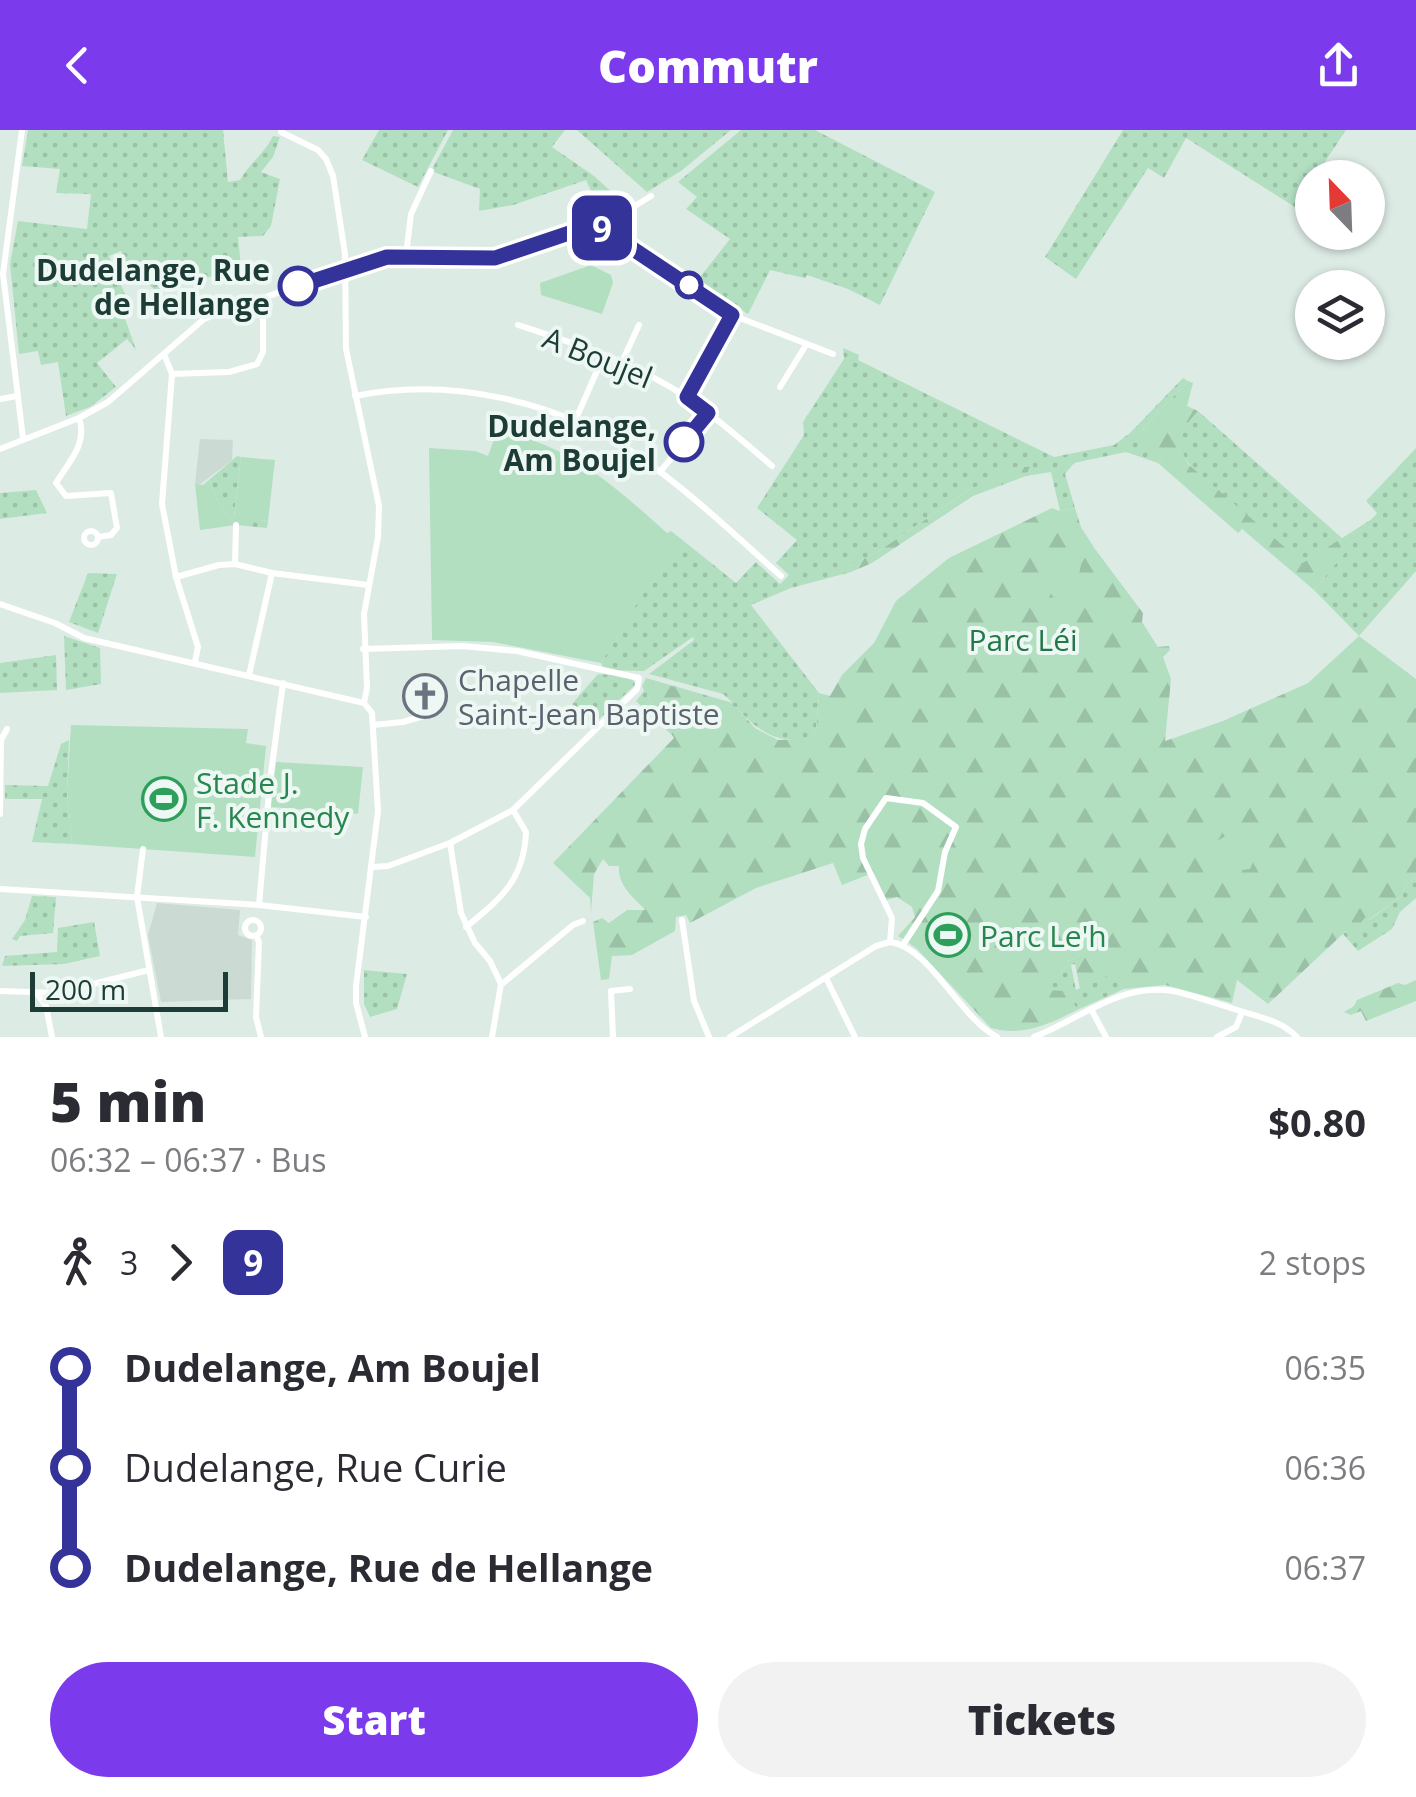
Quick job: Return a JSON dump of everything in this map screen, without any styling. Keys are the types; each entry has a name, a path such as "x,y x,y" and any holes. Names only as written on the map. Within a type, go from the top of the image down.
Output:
{"street":[{"path":"22,130 3,260 4,309 23,438"},
{"path":"282,132 318,150 330,166 347,268 346,349 379,506 378,537 368,585 364,703"},
{"path":"406,256 411,214 431,171"},
{"path":"0,449 79,418 108,402 204,319 347,268 406,256 495,258 584,228 600,227 650,196"},
{"path":"600,227 732,315 833,354"},
{"path":"172,374 229,372 257,364 262,352 264,299"},
{"path":"687,397 732,315"},
{"name":"A Boujel","path":"518,324 622,362 687,397 772,466"},
{"path":"622,362 639,325"},
{"path":"780,387 806,344"},
{"path":"164,354 172,374 162,504 176,577 198,647 195,662"},
{"path":"575,421 604,355"},
{"path":"355,396 411,390 472,393 575,421 660,472 781,576"},
{"path":"0,398 17,396"},
{"path":"660,472 708,413"},
{"path":"79,418 83,430 80,443 56,482 66,496 110,493 116,532 98,537"},
{"path":"235,564 236,525"},
{"path":"176,577 235,564 272,573 368,585"},
{"path":"249,675 272,573"},
{"path":"0,604 54,622 84,638 364,703 372,713 374,725 378,810 356,1003 364,1037"},
{"path":"364,649 489,648 639,678 637,690 514,810 450,844 388,866 373,867"},
{"path":"259,905 283,684"},
{"path":"374,725 434,713"},
{"path":"0,814 1,740 7,729"},
{"path":"890,942 892,918 860,844 886,798 923,803 956,827 945,852 938,891 903,945"},
{"path":"466,928 504,895 518,872 526,832 514,810"},
{"path":"450,844 456,892 466,928 502,984"},
{"path":"143,849 137,897 161,1037"},
{"path":"0,889 259,905 366,917"},
{"path":"682,920 694,1001 708,1037"},
{"path":"492,1037 502,984 573,924 584,921"},
{"path":"256,935 256,1017 261,1037"},
{"path":"730,1037 742,1034 876,946 890,942 912,951 973,1020 997,1037"},
{"path":"0,992 38,995 149,970"},
{"path":"826,978 854,1037"},
{"path":"613,1037 611,991 630,990"},
{"path":"1034,1037 1125,994 1154,990 1184,994 1257,1016 1280,1024 1298,1037"},
{"path":"38,995 46,1006 52,1037"},
{"path":"1092,1009 1106,1037"},
{"path":"1216,1037 1236,1027 1242,1012"}],"shaded area":[{"path":"200,439 233,440 232,460 199,485 195,484"},
{"path":"157,903 240,910 238,935 252,940 251,999 161,1002 148,935"}],"green space":[{"path":"28,130 223,130 228,182 240,180 273,136 280,137 273,157 261,172 280,179 271,226 263,236 238,237 241,266 204,279 201,273 159,293 146,279 134,283 121,251 109,256 125,294 118,298 136,350 127,339 97,363 116,387 90,407 66,416 58,362 41,365 38,351 19,354 10,264 18,221 87,229 91,194 56,193 60,169 22,166"},
{"path":"379,130 448,130 418,187 362,160"},
{"path":"453,130 565,130 552,147 594,176 626,205 603,219 586,180 513,205 479,211 480,189 431,171"},
{"path":"577,130 731,130 681,171 647,192"},
{"path":"741,130 815,130 935,192 880,305 807,275 805,278 770,270 748,314 697,281 730,239 686,209 697,197 678,182"},
{"path":"1123,130 1346,130 1326,160 1295,160 1295,207 1186,138 1164,178 1148,168 1076,279 1045,257"},
{"path":"591,265 611,275 613,283 602,314 541,295 540,283"},
{"path":"843,348 859,355 858,360 1054,457 1114,445 1183,378 1188,381 1142,430 1162,458 1158,463 1126,452 1074,463 1065,474 1075,508 1060,511 1051,472 1026,476 1030,468 969,490 850,566 851,572 791,588 751,605 819,693 816,731 811,739 778,738 752,723 736,707 647,695 675,738 636,701 644,691 646,678 733,703 723,694 649,674 693,637 644,671 605,670 601,663 641,596 685,542 736,583 756,562 780,584 789,575 776,563 797,540 757,508 804,435 803,422 844,359"},
{"path":"1188,381 1193,383 1187,406 1198,411 1182,436 1188,464 1303,563 1375,517 1314,590 1242,529 1238,533 1158,463 1162,458 1145,446 1142,430"},
{"path":"1198,411 1342,538 1303,564 1217,493 1182,452 1180,440"},
{"path":"497,431 569,456 610,484 667,533 671,531 685,542 641,597 601,663 493,642 432,640 429,448 475,451 488,456"},
{"path":"1416,448 1416,571 1359,636 1314,590 1377,513 1366,501"},
{"path":"237,456 241,457 234,517 268,521 267,528 236,525 218,502 209,480"},
{"path":"241,457 275,460 268,521 234,518"},
{"path":"1016,467 1030,467 1026,476 973,496 872,563 851,572 849,566 879,551 969,490"},
{"path":"209,480 218,502 236,525 200,530 195,484 203,485"},
{"path":"36,490 47,513 0,519 0,493"},
{"name":"Parc Léi","path":"1052,508 1075,508 1081,527 1143,613 1142,622 1158,647 1169,646 1163,657 1171,679 1165,741 1223,721 1308,683 1359,636 1416,679 1416,877 1406,885 1402,896 1368,920 1366,916 1354,932 1346,931 1268,1004 1237,980 1232,1003 1165,985 1124,989 1111,974 1080,989 1074,959 1066,961 1066,967 1048,990 1064,991 1076,998 1077,1010 1024,1030 991,1028 916,948 898,936 915,917 912,907 897,897 883,901 870,874 842,885 833,863 756,888 690,923 686,915 676,917 675,931 632,955 612,956 609,979 601,980 593,922 602,918 609,923 627,910 646,910 624,885 619,866 609,866 603,859 594,874 591,912 590,898 553,863 674,738 647,695 655,681 736,707 755,728 778,740 811,739 816,731 819,693 830,696 842,675 874,643 896,601 949,558"},
{"path":"1065,555 1073,555 1081,565 1074,595 1058,604 1042,580"},
{"path":"88,573 117,574 98,633 69,622"},
{"path":"64,636 100,648 101,684 66,690"},
{"path":"56,655 57,690 0,693 0,663"},
{"path":"598,674 629,676 636,684 593,725 572,704"},
{"name":"Stade J. F. Kennedy","path":"71,725 248,729 246,743 266,746 255,857 72,844 67,791"},
{"path":"69,740 67,791 72,844 32,842 42,799 5,799 5,785 48,786 61,744"},
{"path":"276,762 363,767 358,814 271,807"},
{"path":"1244,826 1250,838 1260,844 1250,869 1215,868 1202,849"},
{"path":"1416,877 1416,898 1400,912 1392,929 1358,951 1343,934 1402,896 1406,885"},
{"path":"32,896 56,897 53,933 20,936 17,941 12,939 25,920"},
{"path":"94,922 100,956 64,964 2,966 5,956 57,952 58,928"},
{"path":"1075,959 1071,965 1076,990 1111,973 1124,989 1077,1010 1074,1004 1047,990 1066,967 1066,961"},
{"path":"364,970 407,974 397,1009 370,1017 364,1004"},
{"path":"1416,980 1416,1001 1366,1021 1361,1011 1351,1015 1344,1012 1357,1000"}],"bus line":[{"name":"9","path":"298,286 387,257 495,258 584,228 600,227 732,315 687,397 708,413 684,442"}],"place":[{"name":"Dudelange, Rue de Hellange","path":"298,286"},
{"name":"Dudelange, Am Boujel","path":"684,442"},
{"name":"Chapelle Saint-Jean Baptiste","path":"425,696"},
{"name":"Stade J. F. Kennedy","path":"164,799"},
{"name":"Parc Le'h","path":"948,935"}]}
